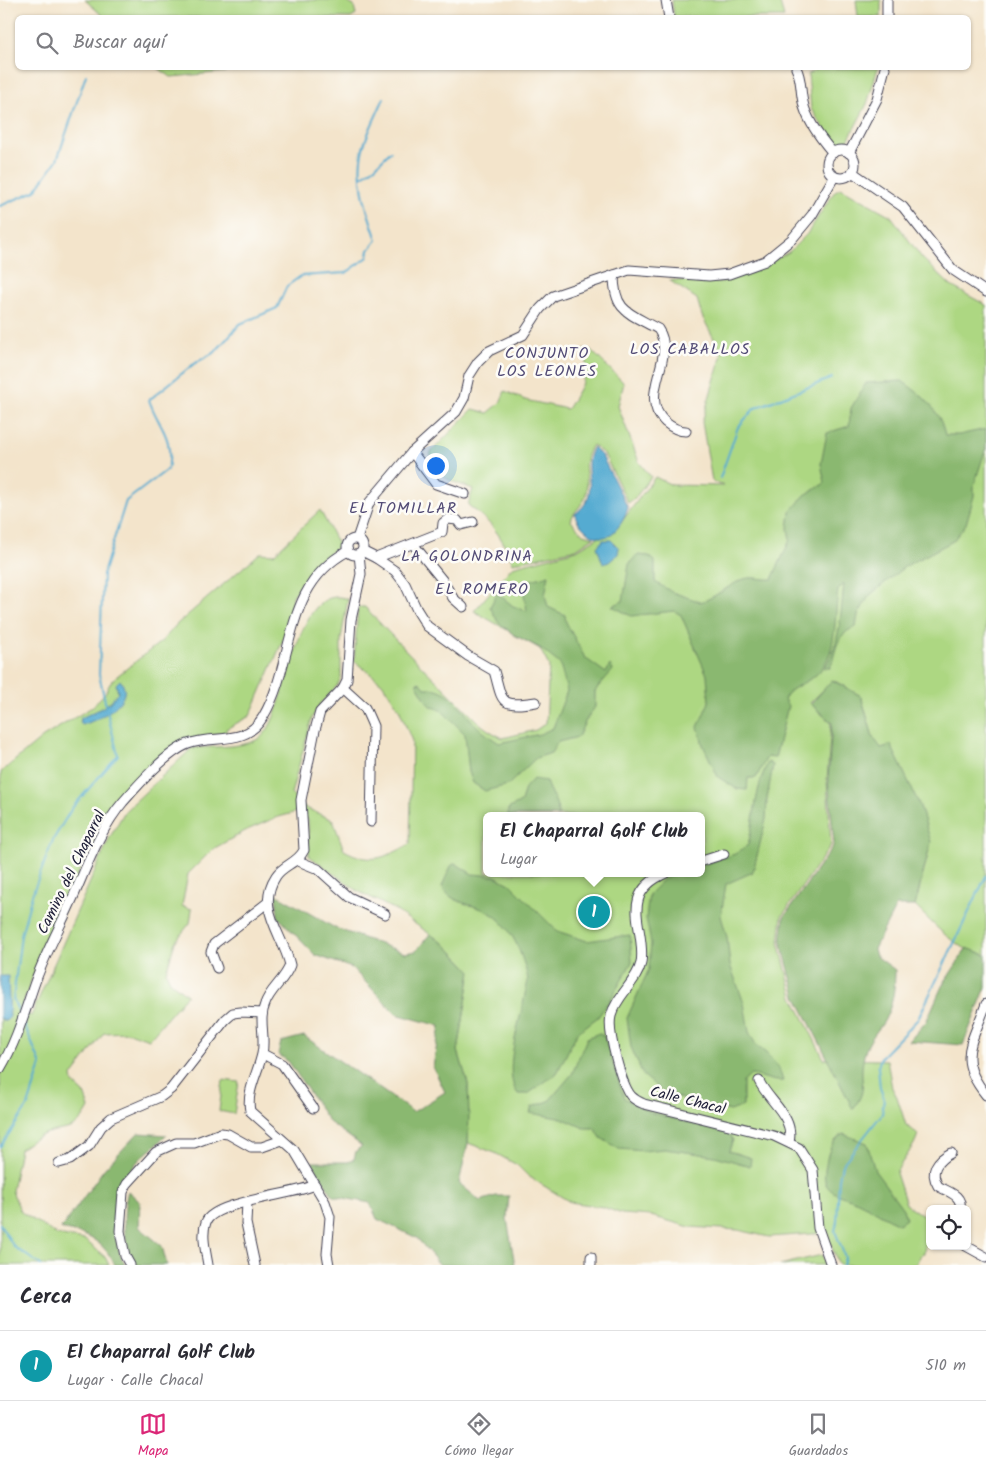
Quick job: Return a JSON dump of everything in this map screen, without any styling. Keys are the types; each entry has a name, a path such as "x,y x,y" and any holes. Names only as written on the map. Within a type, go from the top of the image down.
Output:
{"street":[{"path":"666,0 668,15"},
{"path":"887,0 887,15"},
{"path":"797,70 800,76 803,103 808,118 832,153"},
{"path":"849,153 877,99 884,70"},
{"path":"841,150 849,153 854,160 852,172 842,178 834,177 826,165 832,153 841,150"},
{"path":"852,172 903,207 953,270 986,292"},
{"path":"357,539 369,503 412,452 456,412 461,405 473,368 489,351 523,335 540,309 553,296 614,275 639,270 709,276 729,274 765,261 792,239 812,215 834,177"},
{"path":"614,275 615,297 618,304 623,310 658,329 663,341 653,396 656,411 668,425 686,431"},
{"path":"412,452 436,484 465,494"},
{"path":"376,558 442,532 443,523 448,519 457,520 461,526 473,522"},
{"path":"357,539 350,541 347,546 348,551 354,555 360,552 376,558 395,571 405,584 421,618 427,626 468,656 494,671 498,694 502,698 515,704 536,702"},
{"path":"330,1264 327,1254 328,1210 301,1159 255,1117 249,1104 263,1054 262,1013 270,994 288,971 290,965 271,919 268,903 276,876 301,857 305,844 301,800 317,721 326,704 344,688 347,680 351,620 361,574 360,552 362,544 357,539"},
{"path":"413,544 443,581 453,598 463,607"},
{"name":"Camino del Chaparral","path":"0,1069 13,1044 44,960 110,820 132,792 181,748 195,742 239,737 258,724 272,697 306,588 322,569 348,551"},
{"path":"344,688 365,708 373,726 371,822"},
{"path":"705,860 724,854"},
{"path":"296,860 318,869 349,897 385,914"},
{"name":"Calle Chacal","path":"660,877 650,883 639,900 636,915 641,962 611,1016 611,1037 624,1084 632,1096 644,1104 766,1134 789,1142 804,1154 813,1170 818,1228 831,1265"},
{"path":"217,968 211,952 214,944 268,903"},
{"path":"986,1004 969,1053 968,1066 973,1079 986,1095"},
{"path":"59,1163 70,1160 90,1146 101,1127 110,1118 154,1100 171,1089 225,1020 233,1014 262,1013"},
{"path":"263,1054 282,1064 313,1108"},
{"path":"759,1081 764,1092 789,1124 791,1133 789,1142"},
{"path":"130,1265 125,1256 120,1231 122,1198 127,1184 156,1152 176,1143 194,1143 221,1133 228,1134 251,1147 262,1147 282,1140"},
{"path":"951,1152 938,1161 935,1168 935,1181 938,1186 958,1197 961,1205"},
{"path":"208,1265 204,1235 208,1218 221,1211 247,1202 280,1192 315,1185"},
{"path":"247,1202 246,1223 255,1265"},
{"path":"971,1249 986,1257"}],"green space":[{"path":"85,0 343,0 354,6 356,15 102,15"},
{"path":"672,0 779,0 783,15 674,15"},
{"path":"856,0 881,0 881,15 858,15"},
{"path":"161,70 226,70 225,72 171,77"},
{"path":"815,70 877,70 867,104 846,144 834,143 811,109 808,74"},
{"path":"841,188 891,216 922,258 951,286 986,305 986,955 975,953 956,943 938,929 915,906 931,842 873,737 861,696 833,680 810,703 831,723 827,780 831,845 782,916 779,942 793,997 824,1059 887,1060 892,1088 906,1125 918,1134 896,1173 906,1204 926,1218 924,1254 921,1255 915,1265 839,1265 826,1233 769,1237 738,1230 690,1227 651,1216 622,1214 603,1207 570,1202 528,1176 517,1165 495,1153 468,1143 468,1084 458,1051 471,971 446,945 395,910 358,891 309,856 308,820 297,812 275,818 247,830 213,849 188,874 182,906 192,909 190,923 175,942 166,972 171,982 187,995 149,1039 128,1032 104,1033 72,1076 73,1083 84,1093 89,1108 83,1117 73,1127 40,1136 20,1149 12,1191 21,1212 57,1235 85,1240 105,1257 109,1265 0,1265 1,772 43,737 92,707 105,693 112,680 163,640 177,624 260,553 274,554 320,510 339,546 318,561 293,596 284,638 250,716 226,729 226,732 180,742 110,810 79,872 31,981 21,1010 31,1016 110,837 125,811 192,748 239,745 256,740 262,736 271,722 280,701 304,627 315,608 330,598 348,599 341,639 341,678 337,686 320,704 312,718 291,794 306,808 333,820 344,850 354,855 378,858 410,844 412,741 399,709 382,683 354,661 358,607 365,607 488,730 503,738 536,730 546,723 549,666 540,649 474,611 512,567 577,550 620,524 655,477 672,485 724,486 712,481 702,422 722,354 702,316 697,299 669,280 722,282 752,272 789,252 807,234 835,191"},
{"path":"584,349 591,350 624,383 618,406 639,462 651,477 635,498 628,503 604,454 592,445 585,464 587,486 585,498 571,521 583,534 594,537 576,549 513,563 495,531 484,518 468,505 473,489 453,482 443,476 428,461 431,452 473,409 488,413 500,403 505,391 525,400 567,409 580,387 585,373 586,358"},
{"path":"902,381 929,403 943,426 945,435 959,435 986,429 986,448 974,485 974,496 966,524 953,541 904,567 869,596 858,615 856,627 840,638 830,668 824,668 837,639 844,584 838,590 832,645 824,665 814,677 787,694 784,699 788,706 775,758 767,757 756,778 748,778 747,790 737,789 718,777 703,745 698,727 709,702 707,675 681,615 674,611 631,616 612,606 623,601 629,564 637,555 649,556 655,561 655,582 672,592 701,602 744,579 772,579 790,540 788,528 790,512 805,495 825,483 821,464 827,433 849,426 851,408 866,383"},
{"path":"549,575 545,595 548,607 565,615 566,622 585,658 606,673 610,665 613,670 595,692 595,707 578,737 558,742 551,753 536,758 508,785 485,791 473,783 469,772 465,734 442,711 429,705 417,682 421,683 425,688 434,688 449,695 479,729 499,743 540,734 553,728 567,691 560,664 540,648 514,635 498,622 490,607 497,593 513,606 527,611 524,595 517,584"},
{"path":"832,680 861,696 873,737 881,748 891,745 920,806 931,842 915,906 896,906 874,949 876,956 895,970 894,991 886,1017 870,1040 864,1055 861,1096 853,1109 796,996 781,941 784,917 834,845 828,780 832,723 811,704"},
{"path":"768,762 773,765 767,799 766,819 753,872 726,884 721,916 727,937 730,965 744,1003 749,1032 756,1045 779,1068 783,1081 751,1075 743,1082 743,1106 731,1111 696,1104 663,1092 643,1075 631,1047 627,1018 649,969 651,943 646,918 649,894 667,877 705,877 705,864 735,854 748,845 760,782"},
{"path":"533,779 546,781 558,812 508,812 508,809 521,802 525,788"},
{"path":"455,863 472,874 483,875 483,877 497,877 510,884 557,931 587,941 630,935 632,962 612,997 598,1017 577,1033 557,1073 528,1094 518,1094 513,1085 511,1073 514,1046 528,982 524,965 513,937 500,921 484,910 460,902 445,892 442,886 451,866"},
{"path":"276,894 335,928 405,953 416,951 430,934 446,945 471,971 458,1051 468,1084 469,1115 468,1143 459,1183 480,1201 496,1196 509,1196 507,1219 515,1265 440,1265 417,1238 377,1219 370,1203 333,1196 312,1162 348,1162 354,1159 356,1151 362,1146 329,1122 289,1062 278,1054 281,1042 304,1036 413,1112 445,1092 433,1067 440,1026 396,1014 352,968 315,955 278,917"},
{"path":"967,948 986,955 986,987 963,1045 909,1041 926,1022 942,986"},
{"path":"599,1033 604,1036 624,1098 652,1113 729,1134 733,1140 729,1151 751,1158 750,1166 715,1156 664,1149 644,1151 619,1149 601,1138 595,1128 584,1128 564,1119 530,1113 532,1107 549,1101 572,1074 587,1038"},
{"path":"223,1080 239,1082 234,1114 219,1111"},
{"path":"138,1133 167,1135 137,1163 126,1177 121,1189 115,1214 115,1228 120,1253 125,1265 115,1265 105,1249 87,1236 61,1229 104,1169"},
{"path":"843,1134 867,1143 875,1171 903,1209 906,1219 899,1224 863,1204 837,1194 827,1186 825,1169 828,1155 837,1139"},
{"path":"128,1191 140,1202 139,1227 162,1246 167,1265 134,1265 126,1238 124,1219"},
{"path":"822,1255 826,1265 780,1265"}],"water":[{"path":"593,447 602,456 628,508 618,528 612,534 603,537 587,532 576,519 575,514 588,498 588,465"},
{"path":"603,540 611,540 619,548 618,554 609,562 603,564 597,547"},
{"path":"120,680 124,688 124,695 120,702 97,719 82,725 80,723 81,718 110,702 118,692 116,684"},
{"path":"0,976 8,976 10,1017 6,1021 2,1020 0,1016"}],"waterway":[{"path":"0,206 35,191 57,160 86,75"},
{"path":"106,706 99,674 103,574 126,501 168,469 169,448 167,440 149,400 195,363 215,352 240,324 277,308 287,286 301,276 346,273 368,257 369,250 377,240 363,193 360,169 361,157 368,133 384,98"},
{"path":"361,177 375,167 391,151"},
{"path":"720,478 738,427 755,408 832,378"},
{"path":"20,1015 13,999 21,935 32,895 53,840 72,808 118,755 107,711"},
{"path":"843,1265 845,1257 835,1231 839,1179 842,1165 882,1114 884,1098 880,1088 878,1067 881,1057 918,1019 986,876"},
{"path":"0,1147 28,1106 41,1065 24,1024"},
{"path":"0,1224 14,1247 41,1265"}],"place":[{"name":"El Chaparral Golf Club","path":"594,912"}],"district":[{"name":"LOS CABALLOS","path":"690,348"},
{"name":"CONJUNTO LOS LEONES","path":"547,361"},
{"name":"EL TOMILLAR","path":"403,507"},
{"name":"LA GOLONDRINA","path":"467,555"},
{"name":"EL ROMERO","path":"482,588"}]}
